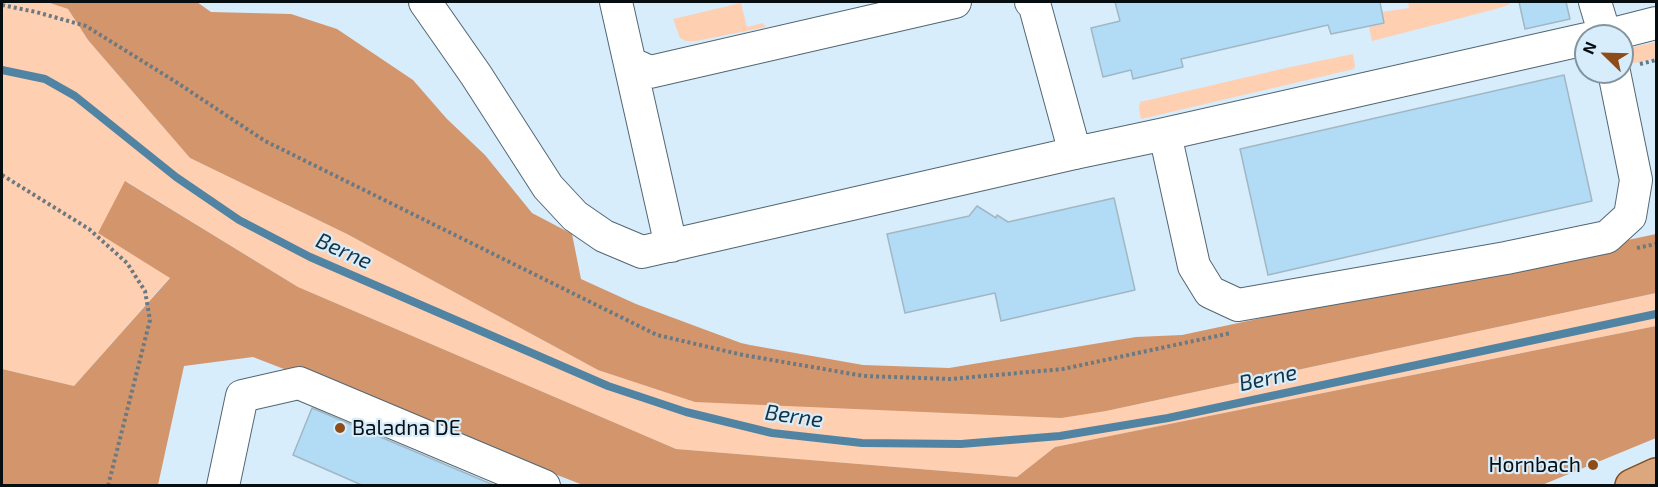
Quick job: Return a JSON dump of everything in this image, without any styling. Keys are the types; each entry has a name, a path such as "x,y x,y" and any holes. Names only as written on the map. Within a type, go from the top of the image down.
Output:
{"main road":[{"path":"1632,486 1656,475"}],"lane":[{"path":"425,2 476,75 548,187 575,216 604,236 642,252 1574,42"},
{"path":"616,2 671,246"},
{"path":"630,63 650,72 955,2"},
{"path":"1034,2 1075,153"},
{"path":"1595,2 1601,24"},
{"path":"1634,28 1656,23"},
{"path":"1165,134 1194,266 1210,292 1238,306 1506,258 1607,237 1630,216 1636,180 1616,84"},
{"path":"223,486 242,396 299,383 544,486"}],"path":[{"path":"2,5 86,26 265,141 657,335 743,355 864,376 951,379 1063,369 1238,332"},
{"path":"2,175 89,229 127,263 145,291 150,320 108,486"},
{"path":"1633,249 1656,244"}],"shaded area":[{"path":"2,2 47,2 68,9 88,40 190,158 347,234 598,370 1106,411 1656,293 1656,326 1055,447 1017,477 676,449 298,287 126,181 170,277 74,386 2,369"},
{"path":"47,2 197,2 211,12 291,14 337,29 413,80 447,119 485,155 532,213 572,234 581,279 636,304 750,345 863,365 949,368 1136,337 1182,335 1656,234 1656,293 1106,411 1061,418 695,402 598,370 347,234 190,158 88,40 68,9"},
{"path":"1408,2 1511,2 1496,9 1372,41 1369,27 1384,23 1382,12 1409,8"},
{"path":"741,3 747,27 763,23 766,27 696,41 686,41 680,38 673,19"},
{"path":"1656,42 1656,58 1634,63 1634,47"},
{"path":"1353,54 1354,69 1141,119 1140,102"},
{"path":"125,181 298,287 676,449 1017,477 1055,447 1656,326 1656,438 1542,485 583,485 253,357 184,366 158,485 2,486 2,369 74,386 170,278 98,233"}],"building":[{"path":"1115,2 1380,2 1384,23 1331,34 1328,25 1181,59 1183,67 1133,79 1131,70 1103,77 1091,28 1120,21"},
{"path":"1519,2 1566,2 1570,19 1525,29"},
{"path":"1564,75 1592,201 1268,275 1240,149"},
{"path":"1114,198 1135,290 1001,321 995,293 905,313 887,234 969,216 977,206 996,218 997,215 1008,222"},
{"name":"Baladna DE","path":"312,408 496,486 364,486 293,455"}],"waterway":[{"name":"Berne","path":"2,70 45,79 75,96 176,177 239,220 310,257 608,386 686,412 772,433 862,443 961,444 1060,436 1168,418 1656,314"}],"place":[{"name":"Baladna DE","path":"340,428"},
{"name":"Hornbach","path":"1593,465"}]}
